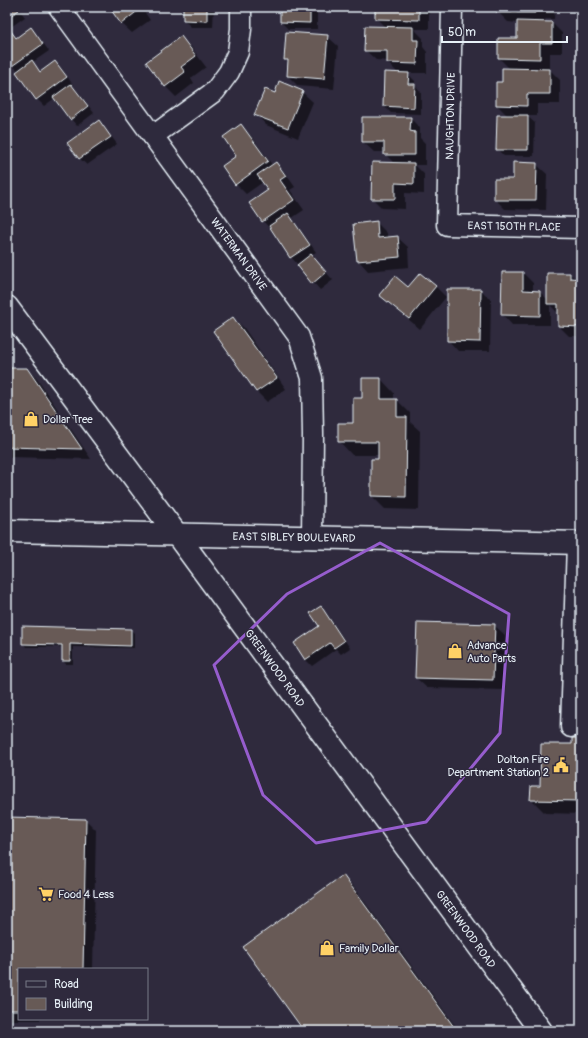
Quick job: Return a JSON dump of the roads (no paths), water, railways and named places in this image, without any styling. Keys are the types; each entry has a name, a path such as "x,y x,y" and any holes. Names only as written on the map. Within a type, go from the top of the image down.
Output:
{"street":[{"name":"WATERMAN DRIVE","path":"59,7 299,337 312,378 312,538"},
{"path":"153,136 215,91 229,72 238,52 241,29 241,7"},
{"name":"NAUGHTON DRIVE","path":"447,225 452,7"},
{"name":"EAST 150TH PLACE","path":"447,225 581,228"},
{"name":"GREENWOOD ROAD","path":"7,307 541,1031"},
{"name":"EAST SIBLEY BOULEVARD","path":"7,531 579,543"},
{"path":"571,727 579,543"}],"place":[{"name":"Dollar Tree","path":"31,419"},
{"name":"Advance Auto Parts","path":"455,651"},
{"name":"Dolton Fire Department Station 2","path":"561,765"},
{"name":"Food 4 Less","path":"46,894"},
{"name":"Family Dollar","path":"327,948"}]}
